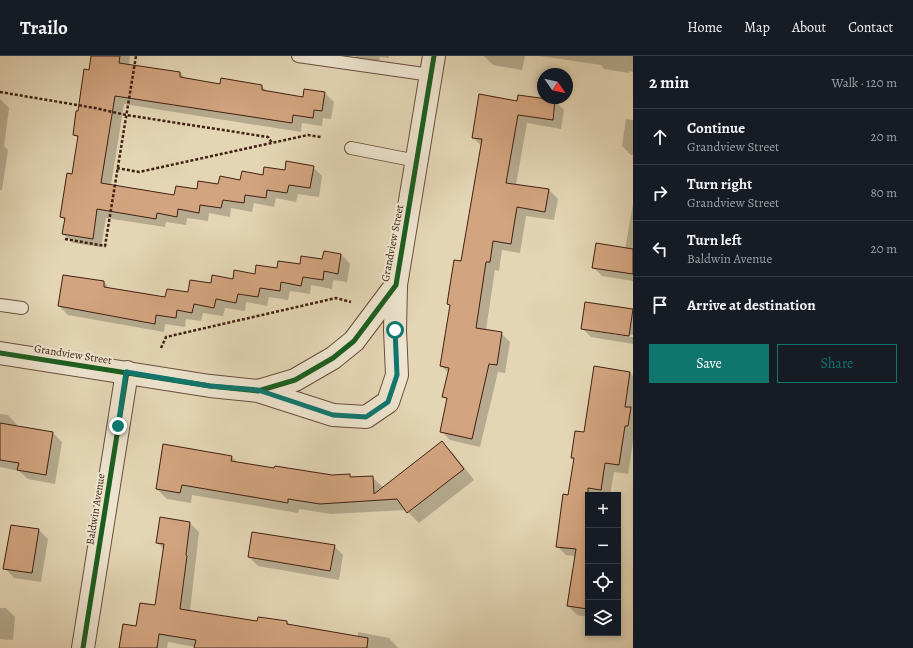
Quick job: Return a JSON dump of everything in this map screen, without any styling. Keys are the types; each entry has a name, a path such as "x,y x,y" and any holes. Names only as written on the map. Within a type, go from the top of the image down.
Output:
{"street":[{"name":"Grandview Street","path":"0,353 210,386 258,390 333,415 366,417 388,402 397,375 395,330 396,285 432,66"},
{"name":"Grandview Street","path":"258,390 295,380 333,358 354,341 396,285"},
{"name":"Baldwin Avenue","path":"83,648 126,372"}],"lane":[{"path":"298,56 432,66"},
{"path":"350,148 417,160"},
{"path":"0,305 22,308"}],"path":[{"path":"65,239 105,246 136,56"},
{"path":"0,92 95,108 126,115 268,137 272,143"},
{"path":"117,168 139,172 308,135 321,137"},
{"path":"160,348 166,337 336,298 351,302"}],"building":[{"path":"91,56 120,56 119,63 180,72 180,77 220,84 221,78 262,85 262,90 303,97 304,89 325,92 322,111 314,110 313,118 293,115 292,123 115,96 101,183 174,195 176,186 197,189 198,181 218,184 220,176 240,180 242,171 263,175 264,167 285,170 286,161 314,166 310,188 289,185 287,193 267,190 266,198 245,195 244,203 223,200 221,208 200,205 199,213 178,209 177,217 157,213 156,219 97,209 93,239 62,234 65,218 60,217 67,173 72,174 78,136 73,135 76,111 78,111 84,69 89,70"},
{"path":"479,94 517,101 518,95 537,98 537,104 555,104 553,120 518,115 506,183 549,189 545,212 517,207 511,244 493,241 490,262 486,262 476,328 502,332 497,365 489,364 472,439 440,432 447,398 442,397 449,368 440,366 450,305 447,304 454,260 461,261 482,139 472,138"},
{"path":"596,243 633,249 633,274 592,268"},
{"path":"324,251 341,254 338,274 324,271 323,280 303,277 301,286 281,282 280,291 260,288 258,297 238,294 236,303 216,299 214,308 194,304 192,313 177,310 176,318 156,315 155,324 58,306 63,275 104,281 104,287 165,297 167,289 188,292 190,280 211,283 212,275 233,279 234,270 255,274 256,265 277,268 278,261 300,264 301,256 322,259"},
{"path":"585,302 633,309 629,336 581,329"},
{"path":"594,366 630,372 625,407 631,407 628,426 625,426 619,465 605,463 601,490 588,488 588,492 585,492 585,609 567,606 576,549 556,547 563,494 568,495 574,458 571,458 575,431 584,432"},
{"path":"0,423 53,432 46,475 17,470 19,463 0,460"},
{"path":"442,441 464,469 407,513 397,499 320,504 288,499 288,503 182,485 180,493 156,489 163,444 232,456 231,461 274,468 275,466 332,475 350,474 350,477 373,476 374,494"},
{"path":"160,517 190,522 180,609 257,621 258,617 287,621 287,624 368,638 367,648 194,648 196,640 159,634 157,648 119,648 123,624 136,626 140,603 155,605 164,544 156,543"},
{"path":"11,525 39,529 32,573 3,569"},
{"path":"252,532 335,545 330,571 248,557"}],"cycle path":[{"path":"0,353 210,386 258,391 295,380 333,358 354,341 396,285 434,56"},
{"path":"83,648 127,372"}],"route":[{"path":"118,426 126,372 210,386 258,390 333,415 366,417 388,402 397,375 395,330"}]}
